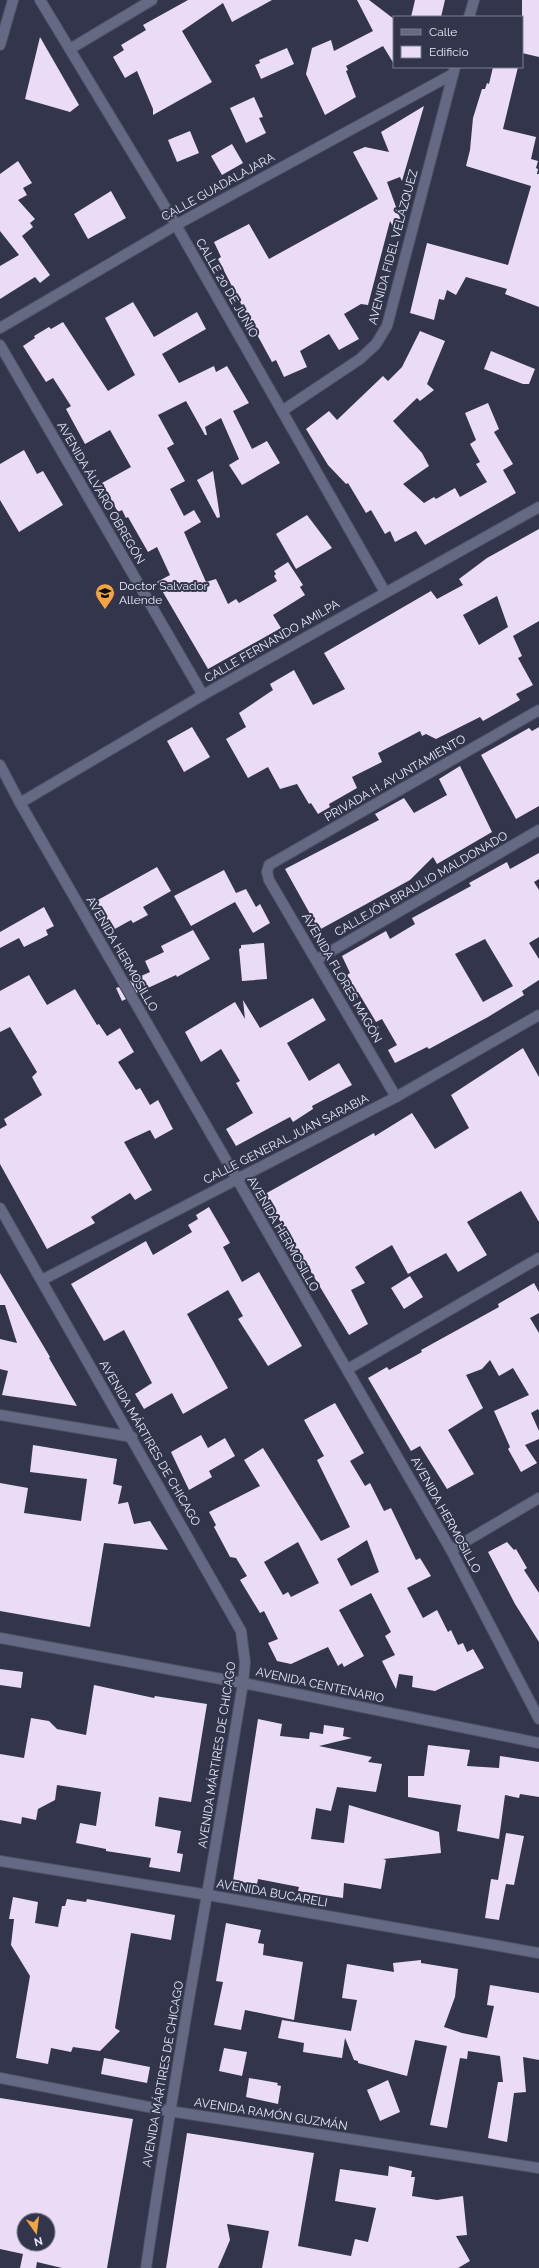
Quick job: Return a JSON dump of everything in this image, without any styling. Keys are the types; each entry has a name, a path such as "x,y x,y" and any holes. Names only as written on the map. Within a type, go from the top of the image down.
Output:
{"street":[{"path":"0,46 12,0"},
{"name":"CALLE 20 DE JUNIO","path":"40,0 176,225 385,592"},
{"path":"70,49 152,0"},
{"path":"469,16 474,0"},
{"name":"CALLE GUADALAJARA","path":"0,328 176,225 454,70"},
{"name":"AVENIDA FIDEL VELÁZQUEZ","path":"282,411 360,359 376,344 386,326 454,70"},
{"name":"AVENIDA ÁLVARO OBREGÓN","path":"0,345 203,695"},
{"name":"CALLE FERNANDO AMILPA","path":"20,803 203,695 539,507"},
{"name":"PRIVADA H. AYUNTAMIENTO","path":"267,872 269,865 539,710"},
{"name":"AVENIDA HERMOSILLO","path":"0,765 20,803 236,1179 348,1369 451,1550 539,1719"},
{"name":"CALLEJÓN BRAULIO MALDONADO","path":"316,960 539,830"},
{"name":"AVENIDA FLORES MAGÓN","path":"267,872 269,880 396,1097"},
{"name":"CALLE GENERAL JUAN SARABIA","path":"42,1280 396,1097 539,1015"},
{"name":"AVENIDA MÁRTIRES DE CHICAGO","path":"0,1208 132,1437 241,1631 245,1662 243,1683 208,1895 169,2111 146,2268"},
{"path":"348,1369 539,1258"},
{"path":"0,1415 132,1437"},
{"path":"451,1550 539,1498"},
{"name":"AVENIDA CENTENARIO","path":"0,1638 243,1683 539,1743"},
{"name":"AVENIDA BUCARELI","path":"0,1861 208,1895 539,1953"},
{"name":"AVENIDA RAMÓN GUZMÁN","path":"0,2078 169,2111 539,2168"}],"building":[{"path":"188,0 272,0 232,22 223,3 182,31 212,82 153,115 153,109 137,71 125,78 113,57 124,50 121,45 146,30 143,25"},
{"path":"357,0 369,0 393,18 393,62 383,46 346,66 348,70 346,71 356,97 325,115 306,74 312,48 331,40 334,51 373,31"},
{"path":"415,0 445,0 441,16 411,16"},
{"path":"522,0 539,0 539,57 523,53"},
{"path":"40,37 79,105 70,112 25,99"},
{"path":"287,48 294,64 261,79 255,65 260,63 259,60"},
{"path":"493,68 518,68 503,129 536,137 531,159 538,161 536,168 538,169 537,174 539,174 539,307 505,294 507,289 466,277 456,295 447,290 444,300 439,299 434,320 410,313 427,243 508,265 531,186 466,166 470,150 473,118 482,89 485,89 487,83 489,84"},
{"path":"254,97 263,117 259,118 266,133 246,143 230,108"},
{"path":"424,106 402,181 400,177 387,182 404,229 396,232 390,221 368,305 361,304 344,314 359,339 339,350 329,334 300,351 307,367 284,377 276,360 272,362 254,329 218,259 221,257 214,242 249,224 269,259 378,199 353,152 365,147 389,152 381,132"},
{"path":"190,131 199,153 177,162 168,140"},
{"path":"232,144 243,163 222,175 211,156"},
{"path":"18,161 32,183 23,188 27,195 18,200 35,219 30,223 33,227 22,236 50,275 40,283 35,277 0,299 0,266 19,255 0,231 0,174"},
{"path":"111,191 126,218 88,239 74,214"},
{"path":"133,302 154,337 197,312 206,329 162,354 179,383 214,366 216,372 227,366 249,403 233,411 252,449 267,441 280,463 242,485 229,465 239,459 221,418 205,427 207,435 205,435 186,401 158,415 174,444 167,448 185,481 170,489 184,516 194,510 201,522 184,532 206,582 216,579 228,604 236,599 239,603 277,581 274,576 276,574 274,571 288,562 303,585 300,587 305,595 273,615 281,628 208,669 157,582 170,575 157,547 148,552 128,517 126,518 122,510 118,512 102,483 131,467 110,430 85,444 66,409 71,406 53,378 46,382 23,346 35,338 34,336 49,327 51,329 63,322 108,391 135,375 105,318"},
{"path":"420,331 445,341 427,384 434,390 420,401 417,398 393,421 422,453 429,466 403,484 424,503 434,497 436,499 455,488 460,497 487,482 476,464 480,462 470,444 476,440 465,413 488,403 499,429 494,432 513,464 503,470 516,493 425,545 416,531 395,542 390,531 385,534 371,510 366,513 348,483 346,484 328,465 306,429 329,411 337,420 383,376 388,381 402,367"},
{"path":"491,351 535,369 529,384 523,384 484,369"},
{"path":"24,450 37,474 43,471 63,505 19,532 0,500 0,464"},
{"path":"213,471 220,517 217,518 197,480"},
{"path":"307,515 332,548 296,569 276,534"},
{"path":"539,529 539,621 513,636 522,656 518,658 533,685 516,694 520,700 483,721 480,717 436,739 426,734 422,736 420,731 378,753 382,762 352,777 357,788 329,804 330,807 318,814 311,803 309,804 297,784 280,789 268,767 248,778 226,739 246,727 239,713 273,690 270,684 294,670 313,705 345,689 324,653 431,591 437,599 463,585 459,579 487,558","holes":["497,596 508,627 479,645 463,615"]},
{"path":"192,727 210,757 184,772 167,741"},
{"path":"539,727 539,806 516,819 481,755 529,728 532,731"},
{"path":"460,766 492,832 437,864 433,857 410,880 319,930 285,869 379,820 375,814 404,798 414,813 447,795 439,779"},
{"path":"539,853 539,879 534,882 539,890 539,937 529,943 539,959 539,980 522,991 524,995 488,1017 429,1049 427,1047 395,1063 388,1050 397,1045 382,1019 376,1022 358,992 356,993 347,975 350,973 342,956 386,931 390,939 415,924 412,918 471,886 469,883 507,862 510,869","holes":["485,939 513,986 483,1002 455,954"]},
{"path":"157,867 171,891 143,907 148,915 133,923 131,920 113,930 96,901"},
{"path":"224,870 236,893 246,889 256,907 260,904 270,923 253,933 235,902 191,926 174,896"},
{"path":"44,907 54,926 46,930 48,935 24,947 19,938 0,948 0,932"},
{"path":"193,930 210,959 177,977 176,975 137,993 130,981 150,972 145,961 164,952 161,946"},
{"path":"264,943 267,979 242,981 239,949 241,948 241,945"},
{"path":"29,975 47,1005 75,989 97,1025 99,1024 107,1036 120,1028 134,1052 118,1062 136,1090 140,1088 150,1105 158,1100 173,1129 155,1139 150,1130 124,1142 152,1190 135,1200 130,1193 91,1217 95,1223 47,1249 0,1164 0,1129 7,1125 4,1119 42,1095 32,1077 37,1072 10,1027 0,1032 0,991"},
{"path":"119,987 126,999 122,1001 116,988"},
{"path":"313,998 326,1020 287,1043 309,1081 339,1063 352,1085 312,1106 313,1109 293,1122 290,1117 236,1146 226,1129 253,1113 236,1083 240,1081 221,1049 201,1062 185,1032 235,1002 245,1019 243,1000 260,1028"},
{"path":"523,1048 539,1077 539,1222 521,1191 467,1222 487,1255 458,1272 446,1253 408,1274 392,1245 355,1267 365,1283 351,1290 368,1324 349,1335 308,1267 306,1268 265,1194 374,1133 375,1136 412,1113 435,1149 469,1128 451,1095"},
{"path":"209,1207 230,1243 223,1247 242,1282 259,1272 302,1346 268,1366 238,1319 243,1316 228,1290 187,1314 228,1388 183,1414 172,1393 144,1409 135,1394 152,1383 124,1330 104,1341 71,1284 146,1241 153,1255 192,1232 188,1225 198,1219 196,1215"},
{"path":"0,1273 77,1406 2,1395 8,1371 0,1369 0,1339 17,1343 5,1305 0,1305"},
{"path":"410,1276 423,1297 404,1309 391,1288"},
{"path":"534,1283 539,1292 539,1313 530,1318 539,1333 539,1411 538,1409 531,1413 539,1431 539,1439 525,1445 537,1463 521,1472 508,1449 510,1447 494,1411 529,1395 513,1368 499,1376 490,1360 482,1369 466,1375 483,1408 448,1430 474,1474 447,1489 420,1446 411,1451 368,1378 387,1367 389,1370 422,1352 421,1350 499,1307 498,1304"},
{"path":"335,1403 364,1453 350,1461 365,1486 370,1483 384,1511 391,1508 416,1560 420,1558 431,1576 407,1588 423,1618 437,1610 448,1632 451,1630 458,1645 463,1643 467,1652 473,1649 484,1668 435,1691 412,1687 413,1676 399,1674 396,1689 382,1661 395,1655 385,1636 391,1632 371,1593 339,1610 364,1656 344,1667 342,1663 338,1666 328,1647 291,1664 277,1661 268,1643 278,1639 264,1611 260,1613 240,1580 247,1576 236,1558 230,1557 214,1527 216,1525 209,1512 260,1486 244,1460 263,1448 321,1541 350,1527 317,1460 324,1456 304,1420","holes":["367,1540 379,1572 351,1586 337,1559","298,1542 319,1583 291,1597 288,1592 283,1595 264,1562"]},
{"path":"201,1435 208,1448 225,1438 235,1456 209,1471 212,1477 189,1490 171,1452"},
{"path":"33,1445 117,1459 113,1484 122,1486 118,1504 128,1502 134,1524 150,1521 168,1550 104,1543 90,1627 0,1611 0,1483 28,1488 24,1513 81,1521 87,1479 30,1472"},
{"path":"507,1542 514,1550 516,1549 527,1568 524,1570 539,1593 539,1642 515,1604 488,1552"},
{"path":"0,1669 23,1672 21,1688 0,1685"},
{"path":"94,1685 154,1698 155,1696 207,1704 191,1802 159,1797 155,1826 181,1831 177,1853 183,1854 180,1872 149,1867 151,1858 106,1851 106,1849 76,1843 80,1823 96,1826 101,1792 57,1785 55,1800 38,1809 36,1820 22,1817 21,1824 0,1820 0,1754 24,1758 31,1718 49,1721 57,1729 86,1735"},
{"path":"258,1719 282,1724 280,1736 309,1739 310,1732 323,1734 324,1725 344,1728 343,1736 352,1738 319,1746 372,1757 368,1762 382,1764 376,1792 337,1787 331,1811 316,1808 311,1839 344,1843 349,1805 439,1832 441,1853 383,1859 386,1860 381,1889 344,1883 343,1898 298,1891 299,1887 258,1879 257,1884 233,1881"},
{"path":"428,1745 470,1750 467,1766 499,1768 500,1756 539,1762 539,1797 520,1794 519,1798 505,1795 499,1839 457,1831 461,1805 408,1797 408,1776 424,1776"},
{"path":"506,1833 524,1836 514,1885 506,1884 499,1920 485,1918 491,1879 498,1880"},
{"path":"13,1897 38,1902 35,1923 58,1927 62,1906 65,1906 67,1899 86,1902 87,1899 175,1915 171,1940 131,1933 115,2028 120,2031 100,2051 73,2047 71,2052 51,2048 48,2064 16,2058 30,1976 11,1945 14,1919 9,1919"},
{"path":"226,1923 261,1930 258,1943 264,1944 263,1955 303,1962 294,2020 245,2010 241,2030 214,2025 223,1982 216,1981"},
{"path":"421,1960 421,1963 458,1969 455,1997 444,2027 462,2033 487,2038 494,2006 487,2005 490,1985 539,1993 539,2060 523,2057 526,2092 514,2093 507,2142 488,2138 498,2082 503,2082 500,2056 468,2051 467,2059 460,2058 447,2128 430,2125 447,2046 415,2040 407,2076 358,2063 358,2061 354,2060 345,2038 342,2058 303,2052 304,2043 278,2038 282,2020 351,2031 357,2000 342,1998 347,1964 394,1972 393,1963"},
{"path":"224,2048 247,2052 242,2076 219,2071"},
{"path":"104,2058 150,2067 147,2083 101,2074"},
{"path":"249,2078 278,2083 277,2085 281,2086 278,2104 246,2097"},
{"path":"388,2080 400,2112 380,2121 367,2090"},
{"path":"0,2098 133,2119 107,2268 62,2268 37,2262 36,2268 20,2268 23,2254 0,2249"},
{"path":"187,2133 314,2153 298,2246 351,2256 355,2239 368,2242 376,2208 335,2201 340,2169 388,2176 389,2166 412,2171 411,2177 415,2177 412,2196 437,2200 463,2196 467,2235 456,2236 470,2261 458,2268 262,2268 269,2231 227,2224 230,2240 218,2268 166,2268"}],"place":[{"name":"Doctor Salvador Allende","path":"105,610"}]}
